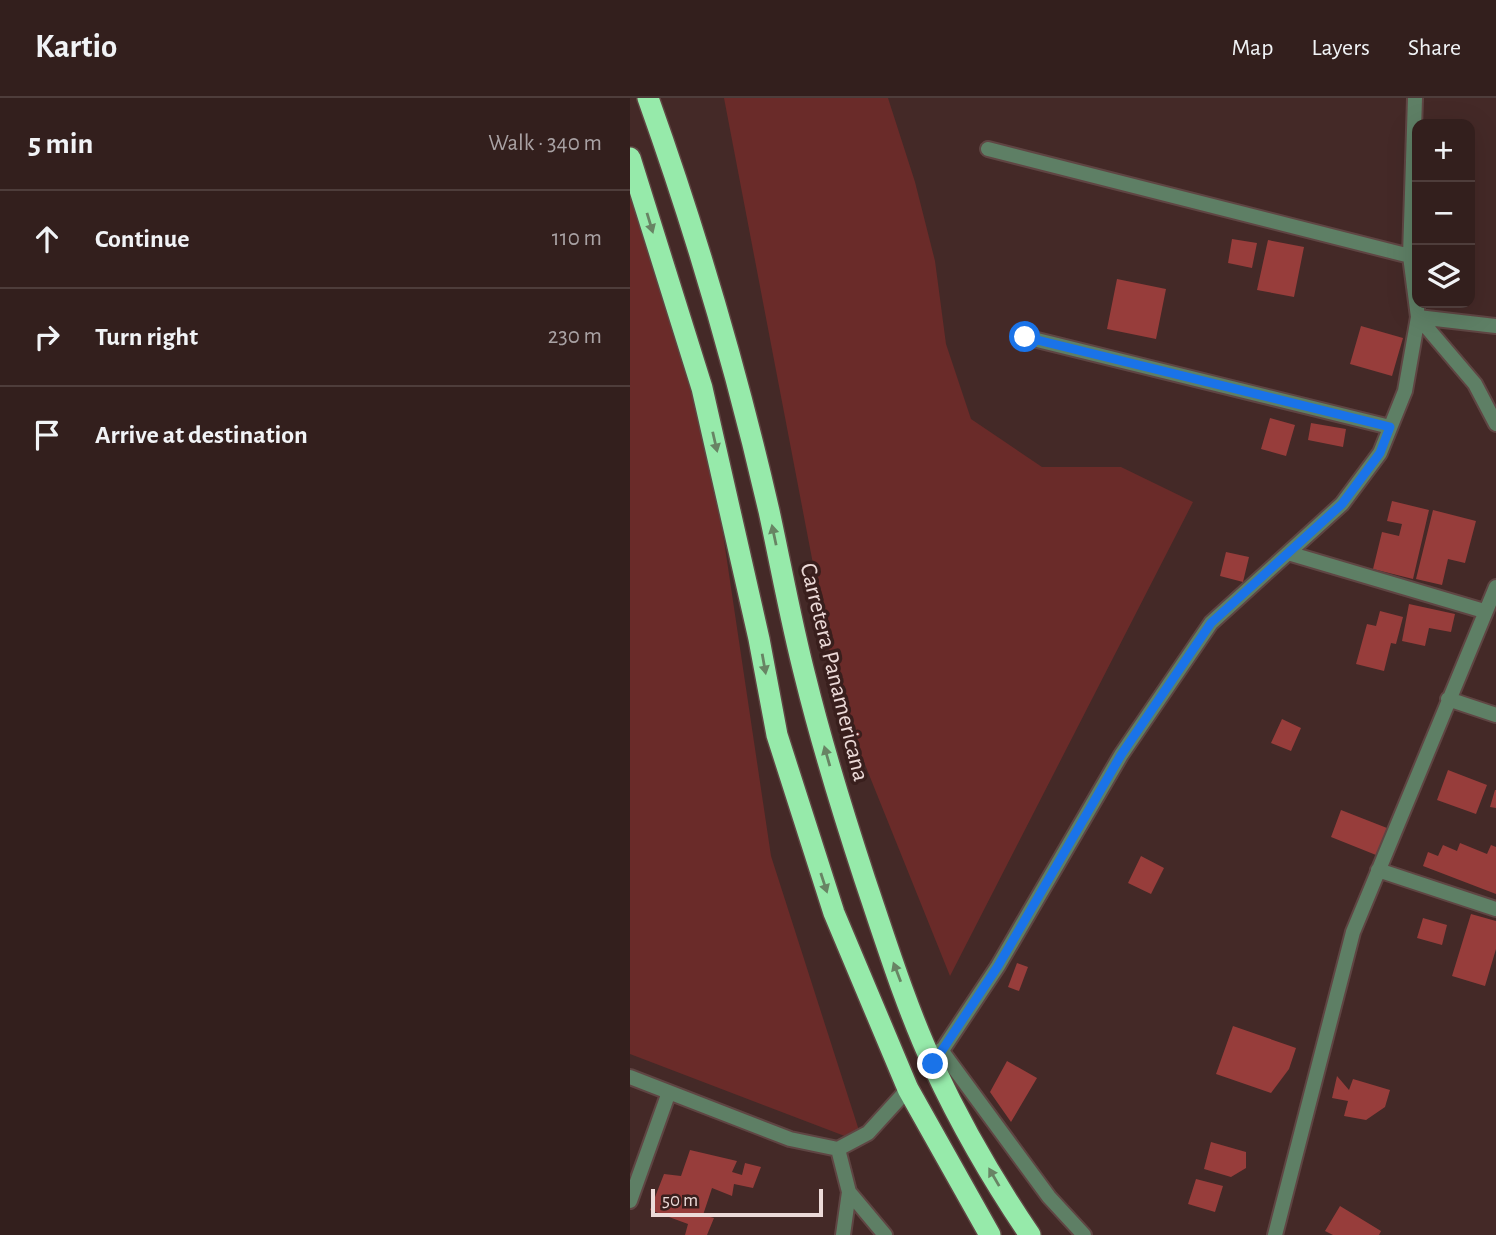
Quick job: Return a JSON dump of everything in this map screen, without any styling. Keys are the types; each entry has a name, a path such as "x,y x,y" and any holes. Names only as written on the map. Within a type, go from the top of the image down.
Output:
{"highway":[{"name":"Carretera Panamericana","path":"648,98 676,176 730,363 768,508 804,676 843,812 891,957 937,1057 952,1104 1030,1235"},
{"path":"630,158 702,388 759,639 777,735 834,912 908,1089 990,1235"}],"street":[{"path":"1084,1235 1049,1197 937,1057 998,966 1121,755 1211,623 1342,504 1380,453 1405,391 1418,317 1410,256 1415,98"},
{"path":"988,149 1410,256"},
{"path":"1418,317 1496,326"},
{"path":"1418,317 1475,384 1496,424"},
{"path":"1025,337 1390,427"},
{"path":"1289,553 1484,611"},
{"path":"1275,1235 1353,932 1496,587"},
{"path":"1448,699 1496,715"},
{"path":"1378,870 1496,909"},
{"path":"630,1077 790,1139 838,1149 868,1133 908,1089"},
{"path":"630,1202 669,1092"},
{"path":"838,1149 849,1192 843,1235"},
{"path":"849,1192 885,1235"}],"shaded area":[{"path":"724,98 888,98 915,182 935,261 946,344 971,419 1042,467 1121,467 1193,502 950,976 839,700"},
{"path":"630,156 649,197 719,507 771,856 863,1143 630,1054"}],"building":[{"path":"1232,239 1257,243 1252,268 1228,263"},
{"path":"1268,240 1304,247 1294,297 1257,290"},
{"path":"1117,279 1166,289 1156,339 1107,329"},
{"path":"1361,326 1403,338 1392,376 1350,364"},
{"path":"1270,418 1295,425 1286,456 1261,449"},
{"path":"1311,423 1346,429 1343,447 1308,440"},
{"path":"1392,501 1429,510 1413,579 1373,569 1382,532 1399,536 1402,524 1387,521"},
{"path":"1433,510 1476,521 1465,563 1448,559 1442,585 1416,579"},
{"path":"1226,552 1249,557 1243,582 1220,576"},
{"path":"1409,604 1455,614 1451,632 1429,628 1425,646 1402,641"},
{"path":"1380,611 1403,617 1396,644 1391,643 1384,671 1356,664 1367,624 1376,626"},
{"path":"1282,719 1301,728 1291,751 1271,743"},
{"path":"1448,770 1487,785 1476,814 1437,800"},
{"path":"1496,790 1496,808 1490,807"},
{"path":"1341,810 1387,828 1376,855 1331,837"},
{"path":"1460,843 1487,854 1491,845 1496,847 1496,894 1423,866 1428,852 1438,856 1443,845 1457,851"},
{"path":"1141,856 1164,868 1151,894 1128,883"},
{"path":"1471,914 1496,921 1496,949 1485,986 1452,976"},
{"path":"1423,918 1447,925 1442,945 1417,938"},
{"path":"1017,963 1028,967 1019,991 1008,987"},
{"path":"1233,1026 1296,1048 1289,1069 1271,1093 1216,1074"},
{"path":"1007,1061 1037,1078 1011,1122 990,1092"},
{"path":"1337,1076 1349,1090 1353,1079 1390,1090 1385,1107 1366,1120 1344,1116 1348,1101 1332,1098"},
{"path":"1211,1142 1246,1152 1246,1168 1231,1177 1204,1169"},
{"path":"690,1150 737,1161 732,1172 742,1175 745,1163 761,1167 753,1188 734,1184 732,1196 712,1188 703,1215 714,1218 707,1235 685,1235 688,1224 650,1210 664,1174 681,1176"},
{"path":"1196,1179 1223,1186 1215,1212 1188,1204"},
{"path":"1340,1206 1381,1231 1379,1235 1333,1235 1325,1231"}],"route":[{"path":"933,1064 998,966 1121,755 1211,623 1342,504 1380,453 1390,427 1025,337"}]}
